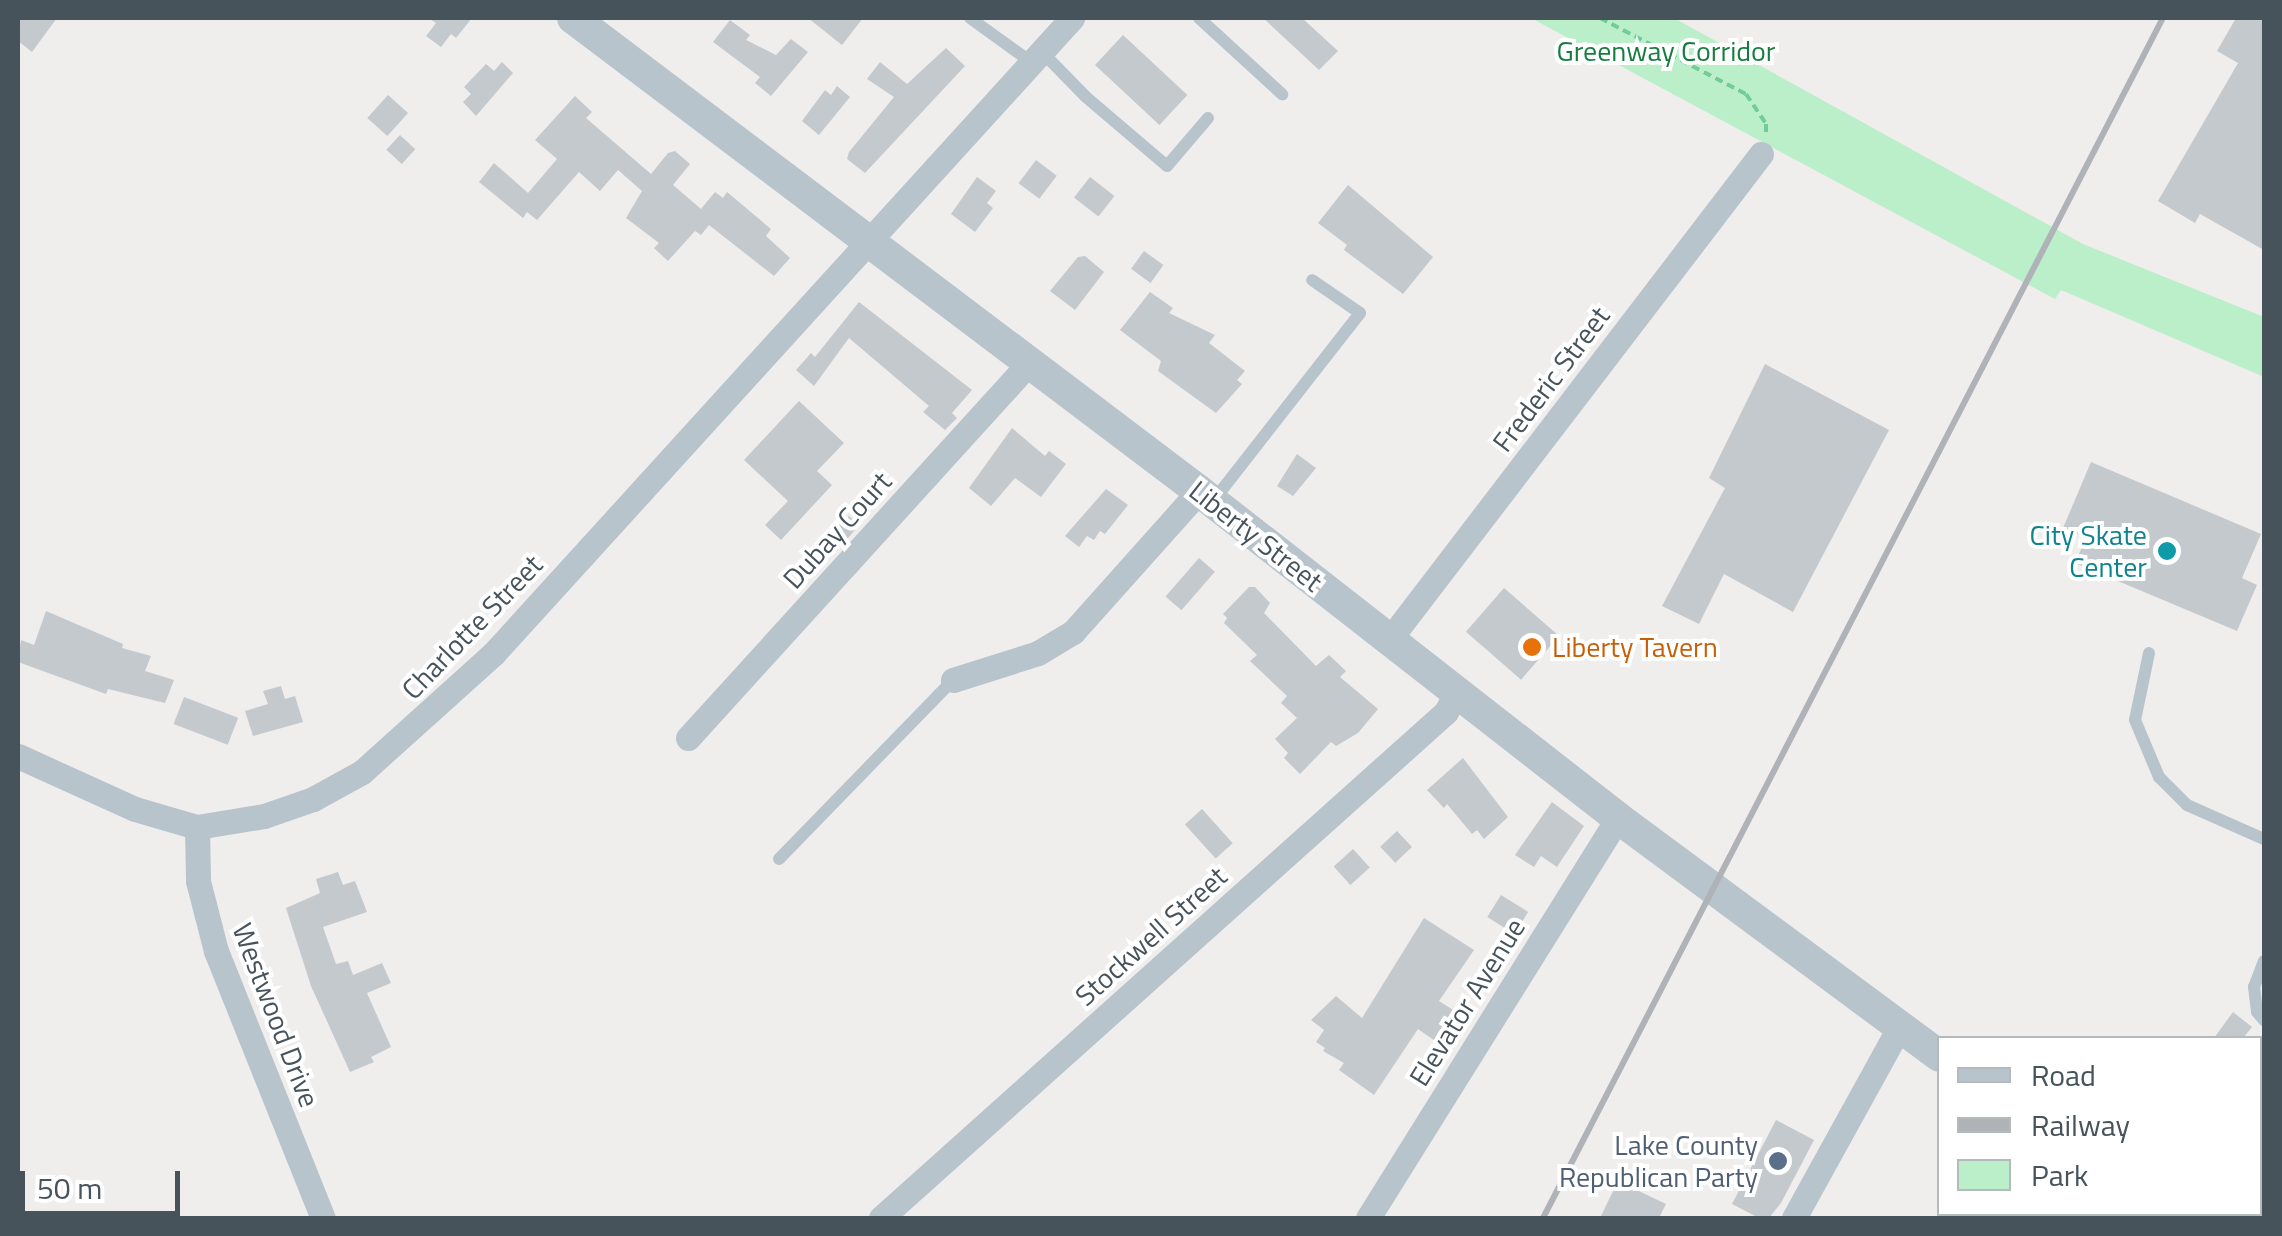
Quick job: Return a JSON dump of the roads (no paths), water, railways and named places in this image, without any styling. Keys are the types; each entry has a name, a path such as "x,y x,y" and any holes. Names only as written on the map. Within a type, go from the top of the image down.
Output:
{"street":[{"name":"Liberty Street","path":"573,18 1206,496 1618,818 1937,1054"},
{"name":"Charlotte Street","path":"18,756 135,809 196,826 264,816 313,799 362,772 494,653 1072,18"},
{"name":"Frederic Street","path":"1389,640 1760,154"},
{"name":"Dubay Court","path":"688,738 1030,362"},
{"path":"953,680 1038,654 1074,632 1206,496"},
{"name":"Stockwell Street","path":"881,1218 1446,712 1456,693"},
{"name":"Elevator Avenue","path":"1368,1218 1618,818"},
{"name":"Westwood Drive","path":"196,826 198,881 216,951 323,1218"},
{"path":"1794,1218 1900,1026"}],"lane":[{"path":"970,18 1036,57 1167,166 1208,118"},
{"path":"1199,18 1282,94"},
{"path":"1206,496 1360,313 1312,280"},
{"path":"2149,654 2134,720 2159,778 2187,805 2264,839"},
{"path":"780,859 953,680"},
{"path":"2264,961 2254,987 2257,1012 2264,1020"}],"railway":[{"path":"1543,1218 2163,18"}],"place":[{"name":"City Skate Center","path":"2167,551"},
{"name":"Liberty Tavern","path":"1532,647"},
{"name":"Lake County Republican Party","path":"1778,1161"}],"park label":[{"name":"Greenway Corridor","path":"1666,51"}]}
